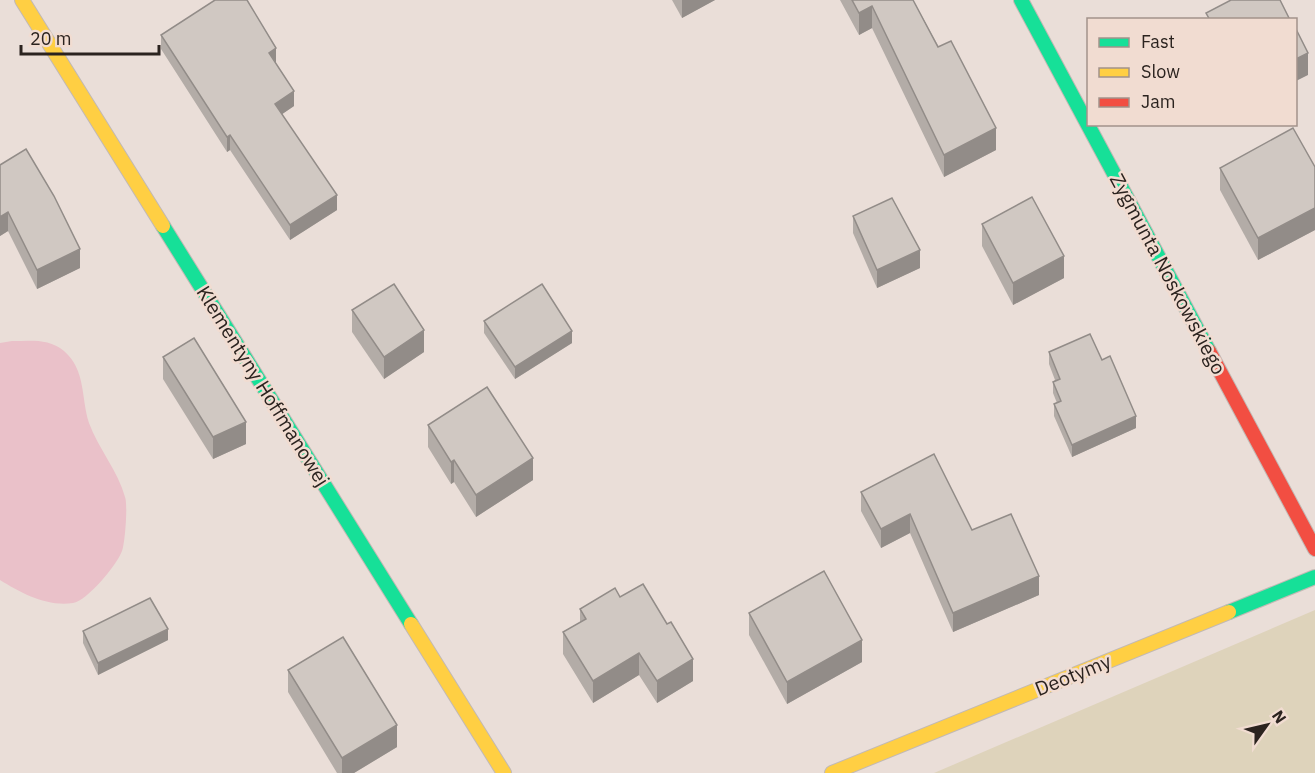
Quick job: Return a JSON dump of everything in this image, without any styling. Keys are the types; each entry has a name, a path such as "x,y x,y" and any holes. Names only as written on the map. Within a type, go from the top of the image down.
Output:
{"street":[{"name":"Klementyny Hoffmanowej","path":"22,0 504,773"},
{"name":"Zygmunta Noskowskiego","path":"1021,0 1087,123"},
{"name":"Zygmunta Noskowskiego","path":"1088,126 1315,549"},
{"name":"Deotymy","path":"832,773 1315,577"}],"shaded area":[{"path":"39,341 52,344 64,351 71,359 82,385 89,423 118,478 125,497 125,533 122,551 108,573 93,589 79,601 73,603 44,601 25,594 0,580 0,343"},
{"path":"1315,610 1315,773 934,773"}],"building":[{"path":"215,0 247,0 276,48 269,53 294,91 275,104 337,195 290,225 230,135 227,137 161,35"},
{"path":"852,0 913,0 938,47 951,41 996,128 944,155 872,6 859,13"},
{"path":"1231,0 1280,0 1289,18 1209,18 1206,13"},
{"path":"1297,31 1308,53 1297,58"},
{"path":"1293,128 1315,167 1315,208 1258,238 1220,168"},
{"path":"26,149 54,196 80,249 37,270 8,212 0,217 0,165"},
{"path":"1032,197 1064,256 1013,283 982,224"},
{"path":"892,198 920,250 877,270 853,216"},
{"path":"394,284 424,330 384,357 352,310"},
{"path":"542,284 572,331 515,367 484,321"},
{"path":"1090,334 1102,360 1110,356 1136,416 1072,445 1054,404 1061,401 1053,382 1060,379 1049,352"},
{"path":"194,338 246,422 213,437 163,357"},
{"path":"487,387 533,458 476,495 454,460 451,462 428,425"},
{"path":"934,454 972,530 1011,514 1039,576 953,613 910,514 881,529 861,492"},
{"path":"824,571 862,640 787,682 749,613"},
{"path":"643,584 667,624 671,622 693,659 657,681 639,653 593,681 563,632 586,619 580,609 615,588 620,597"},
{"path":"150,598 168,629 98,663 83,631"},
{"path":"343,637 397,725 342,758 288,670"}],"traffic: fast":[{"path":"1021,0 1087,123"},
{"path":"1088,126 1209,351"},
{"path":"163,226 411,624"},
{"path":"1229,612 1315,577"}],"traffic: slow":[{"path":"22,0 163,226"},
{"path":"832,773 1229,612"},
{"path":"411,624 504,773"}],"traffic: jam":[{"path":"1209,351 1315,549"}]}
